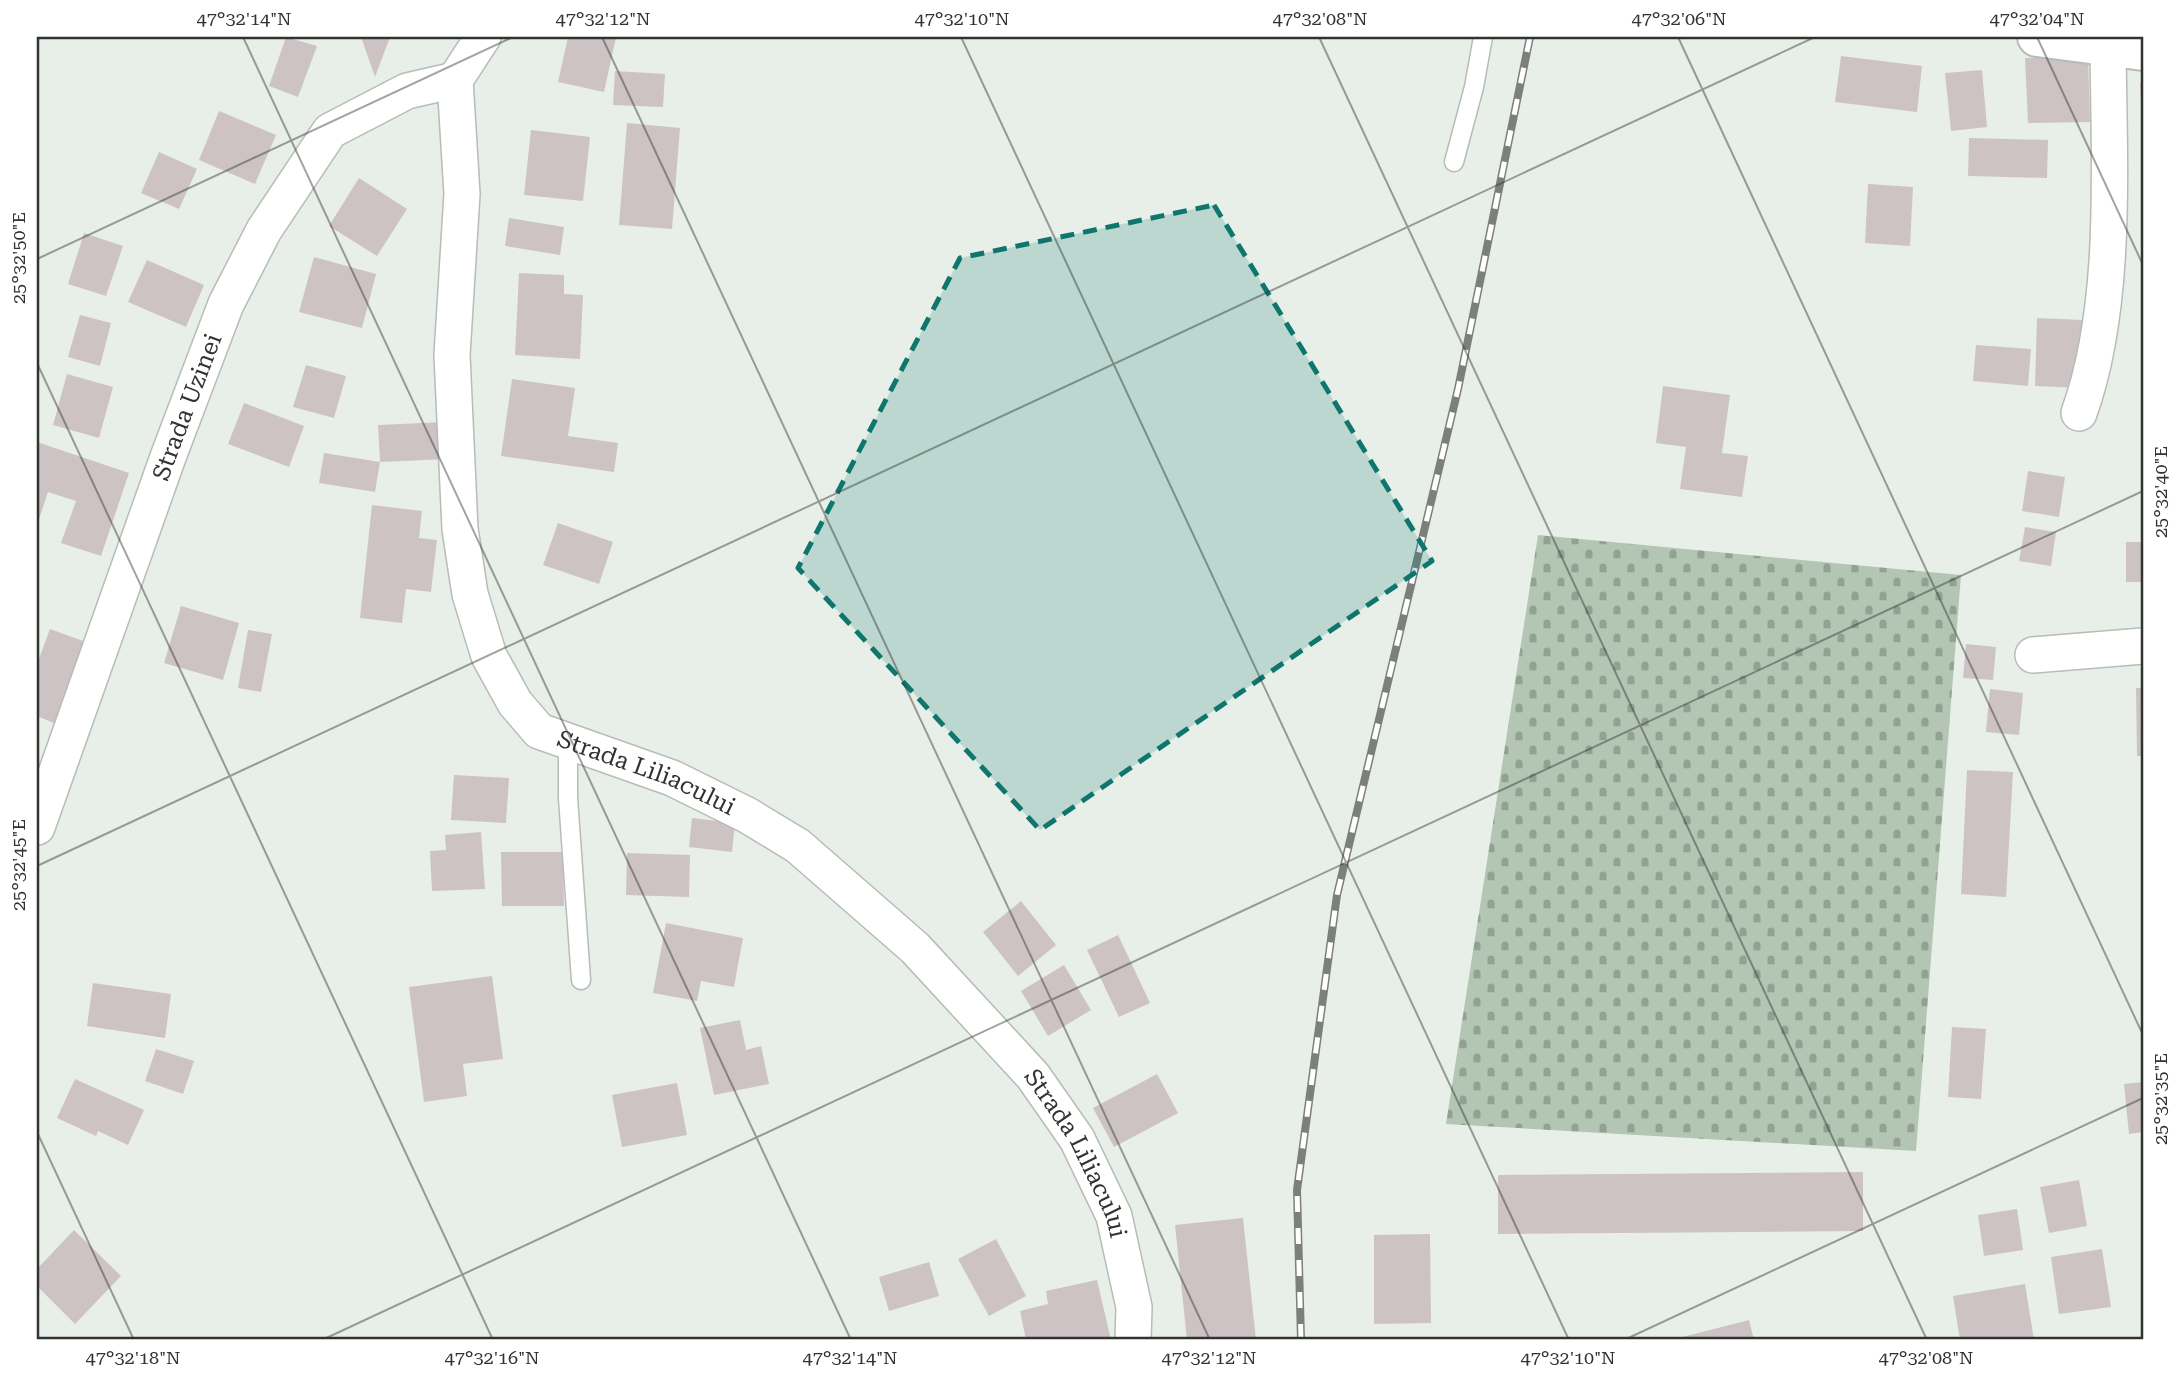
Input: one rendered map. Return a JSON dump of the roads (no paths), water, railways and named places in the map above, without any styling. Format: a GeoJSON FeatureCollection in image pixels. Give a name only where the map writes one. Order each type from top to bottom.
{"type":"FeatureCollection","features":[{"type":"Feature","properties":{"kind":"street"},"geometry":{"type":"LineString","coordinates":[[455,80],[483,37]]}},
{"type":"Feature","properties":{"kind":"street"},"geometry":{"type":"LineString","coordinates":[[2037,37],[2120,45],[2106,276],[2092,370],[2079,413]]}},
{"type":"Feature","properties":{"kind":"street","name":"Strada Liliacului"},"geometry":{"type":"LineString","coordinates":[[455,80],[462,194],[452,355],[460,529],[470,594],[489,656],[515,703],[539,732],[672,778],[747,815],[798,846],[915,948],[1033,1076],[1077,1139],[1114,1216],[1134,1307],[1133,1340]]}},
{"type":"Feature","properties":{"kind":"street","name":"Strada Uzinei"},"geometry":{"type":"LineString","coordinates":[[37,827],[168,457],[226,304],[264,230],[330,131],[407,91],[455,80]]}},
{"type":"Feature","properties":{"kind":"street"},"geometry":{"type":"LineString","coordinates":[[2032,654],[2143,646]]}},
{"type":"Feature","properties":{"kind":"lane"},"geometry":{"type":"LineString","coordinates":[[1454,162],[1474,87],[1483,37]]}},
{"type":"Feature","properties":{"kind":"lane"},"geometry":{"type":"LineString","coordinates":[[568,743],[568,798],[581,980]]}},
{"type":"Feature","properties":{"kind":"railway"},"geometry":{"type":"LineString","coordinates":[[1301,1340],[1297,1190],[1337,895],[1458,389],[1530,37]]}}]}
